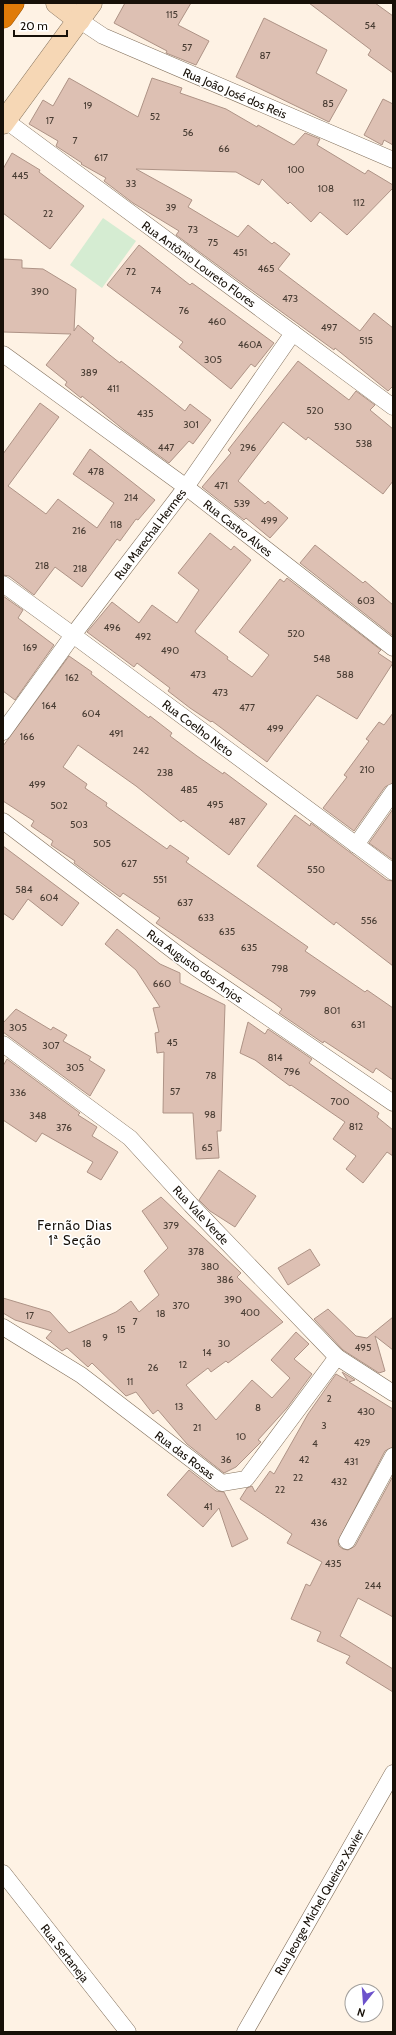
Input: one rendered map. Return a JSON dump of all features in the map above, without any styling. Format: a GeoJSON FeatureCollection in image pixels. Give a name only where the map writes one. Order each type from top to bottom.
{"type":"FeatureCollection","features":[{"type":"Feature","properties":{"kind":"street"},"geometry":{"type":"LineString","coordinates":[[56,3],[79,20]]}},
{"type":"Feature","properties":{"kind":"street"},"geometry":{"type":"LineString","coordinates":[[4,121],[91,3]]}},
{"type":"Feature","properties":{"kind":"street","name":"Rua João José dos Reis"},"geometry":{"type":"LineString","coordinates":[[79,20],[103,36],[393,160]]}},
{"type":"Feature","properties":{"kind":"street","name":"Rua Antônio Loureto Flores"},"geometry":{"type":"LineString","coordinates":[[4,121],[393,407]]}},
{"type":"Feature","properties":{"kind":"street","name":"Rua Marechal Hermes"},"geometry":{"type":"LineString","coordinates":[[3,732],[73,634],[186,487],[293,333]]}},
{"type":"Feature","properties":{"kind":"street","name":"Rua Castro Alves"},"geometry":{"type":"LineString","coordinates":[[3,354],[186,487],[393,648]]}},
{"type":"Feature","properties":{"kind":"street","name":"Rua Coelho Neto"},"geometry":{"type":"LineString","coordinates":[[3,584],[73,634],[393,872]]}},
{"type":"Feature","properties":{"kind":"street"},"geometry":{"type":"LineString","coordinates":[[356,845],[393,792]]}},
{"type":"Feature","properties":{"kind":"street","name":"Rua Augusto dos Anjos"},"geometry":{"type":"LineString","coordinates":[[3,821],[196,968],[393,1103]]}},
{"type":"Feature","properties":{"kind":"street","name":"Rua Vale Verde"},"geometry":{"type":"LineString","coordinates":[[3,1044],[130,1138],[191,1205],[337,1357],[391,1388]]}},
{"type":"Feature","properties":{"kind":"street","name":"Rua das Rosas"},"geometry":{"type":"LineString","coordinates":[[3,1327],[81,1375],[222,1483],[246,1479],[337,1357]]}},
{"type":"Feature","properties":{"kind":"street"},"geometry":{"type":"LineString","coordinates":[[347,1541],[393,1456]]}},
{"type":"Feature","properties":{"kind":"street","name":"Rua Jeorge Michel Queiroz Xavier"},"geometry":{"type":"LineString","coordinates":[[245,2032],[393,1773]]}},
{"type":"Feature","properties":{"kind":"street","name":"Rua Sertaneja"},"geometry":{"type":"LineString","coordinates":[[3,1873],[128,2032]]}},
{"type":"Feature","properties":{"kind":"green space"},"geometry":{"type":"Polygon","coordinates":[[[103,218],[136,241],[102,288],[70,265],[103,218]]]}},
{"type":"Feature","properties":{"kind":"building"},"geometry":{"type":"Polygon","coordinates":[[[125,3],[191,3],[178,25],[209,41],[196,65],[166,53],[167,51],[114,23],[125,3]]]}},
{"type":"Feature","properties":{"kind":"building"},"geometry":{"type":"Polygon","coordinates":[[[309,3],[375,3],[393,16],[393,73],[368,55],[371,50],[309,3]]]}},
{"type":"Feature","properties":{"kind":"building"},"geometry":{"type":"Polygon","coordinates":[[[264,18],[327,50],[316,73],[347,90],[329,122],[236,77],[264,18]]]}},
{"type":"Feature","properties":{"kind":"building"},"geometry":{"type":"Polygon","coordinates":[[[69,78],[138,117],[152,78],[182,88],[180,93],[226,109],[257,127],[258,125],[294,145],[305,133],[320,139],[317,145],[365,174],[368,170],[393,185],[393,188],[347,235],[320,212],[311,222],[290,202],[288,204],[262,179],[259,185],[236,172],[136,169],[192,200],[188,207],[238,237],[248,225],[272,244],[274,242],[290,254],[278,269],[360,331],[374,313],[393,328],[393,386],[388,391],[335,348],[334,350],[176,235],[179,231],[133,203],[104,181],[106,178],[81,164],[82,163],[56,146],[58,141],[29,124],[43,100],[53,106],[69,78]]]}},
{"type":"Feature","properties":{"kind":"building"},"geometry":{"type":"Polygon","coordinates":[[[383,99],[393,104],[393,145],[384,140],[382,145],[364,135],[383,99]]]}},
{"type":"Feature","properties":{"kind":"building"},"geometry":{"type":"Polygon","coordinates":[[[12,153],[40,170],[39,172],[84,206],[50,249],[3,213],[3,169],[12,153]]]}},
{"type":"Feature","properties":{"kind":"building"},"geometry":{"type":"Polygon","coordinates":[[[139,245],[190,285],[192,283],[274,343],[255,367],[251,364],[231,389],[179,347],[183,342],[107,285],[139,245]]]}},
{"type":"Feature","properties":{"kind":"building"},"geometry":{"type":"Polygon","coordinates":[[[3,259],[22,260],[22,268],[43,269],[76,289],[74,331],[78,325],[94,338],[92,341],[120,363],[121,361],[185,411],[190,404],[211,420],[193,444],[189,441],[169,463],[124,430],[82,396],[81,398],[65,385],[67,382],[46,365],[71,334],[3,332],[3,259]]]}},
{"type":"Feature","properties":{"kind":"building"},"geometry":{"type":"Polygon","coordinates":[[[298,361],[349,400],[356,391],[375,405],[370,410],[393,429],[393,481],[383,494],[308,437],[306,440],[283,422],[238,481],[265,504],[268,501],[288,518],[270,538],[246,518],[244,520],[202,487],[231,453],[228,450],[298,361]]]}},
{"type":"Feature","properties":{"kind":"building"},"geometry":{"type":"Polygon","coordinates":[[[40,403],[59,417],[8,486],[46,514],[58,499],[97,528],[114,503],[73,474],[90,449],[155,500],[138,520],[136,519],[120,541],[117,539],[82,587],[55,567],[34,595],[9,576],[3,575],[3,454],[40,403]]]}},
{"type":"Feature","properties":{"kind":"building"},"geometry":{"type":"Polygon","coordinates":[[[210,533],[231,550],[234,546],[251,560],[195,631],[196,633],[228,657],[227,659],[252,677],[269,655],[239,632],[280,579],[284,582],[287,578],[381,650],[378,653],[393,663],[357,719],[317,695],[267,762],[212,721],[211,722],[190,708],[168,691],[170,688],[137,663],[134,667],[87,632],[112,602],[139,623],[152,605],[177,623],[199,590],[178,573],[210,533]]]}},
{"type":"Feature","properties":{"kind":"building"},"geometry":{"type":"Polygon","coordinates":[[[315,545],[363,583],[365,581],[393,605],[393,636],[300,563],[315,545]]]}},
{"type":"Feature","properties":{"kind":"building"},"geometry":{"type":"Polygon","coordinates":[[[3,596],[23,610],[18,618],[54,645],[15,700],[3,691],[3,596]]]}},
{"type":"Feature","properties":{"kind":"building"},"geometry":{"type":"Polygon","coordinates":[[[69,656],[92,672],[91,674],[149,718],[150,716],[172,733],[170,736],[223,774],[224,772],[267,804],[229,855],[183,820],[181,822],[136,786],[78,745],[63,767],[87,784],[85,788],[107,803],[106,806],[167,849],[170,845],[189,858],[186,862],[308,947],[305,951],[365,992],[367,990],[393,1008],[393,1080],[376,1068],[373,1073],[324,1041],[323,1043],[279,1013],[282,1009],[274,1003],[156,923],[160,918],[123,893],[120,897],[74,863],[75,861],[51,845],[53,841],[31,826],[34,821],[3,801],[3,746],[69,656]]]}},
{"type":"Feature","properties":{"kind":"building"},"geometry":{"type":"Polygon","coordinates":[[[393,713],[393,783],[385,787],[354,831],[323,808],[347,777],[344,775],[369,741],[366,739],[379,722],[384,725],[393,713]]]}},
{"type":"Feature","properties":{"kind":"building"},"geometry":{"type":"Polygon","coordinates":[[[393,809],[393,860],[369,843],[393,809]]]}},
{"type":"Feature","properties":{"kind":"building"},"geometry":{"type":"Polygon","coordinates":[[[295,815],[310,826],[311,823],[387,880],[393,881],[393,966],[336,922],[334,925],[257,866],[295,815]]]}},
{"type":"Feature","properties":{"kind":"building"},"geometry":{"type":"Polygon","coordinates":[[[3,846],[79,903],[62,926],[28,899],[13,920],[3,913],[3,846]]]}},
{"type":"Feature","properties":{"kind":"building"},"geometry":{"type":"Polygon","coordinates":[[[117,929],[160,964],[180,973],[180,983],[225,1005],[221,1131],[217,1131],[219,1158],[196,1159],[193,1113],[163,1113],[164,1052],[157,1053],[155,1033],[159,1032],[153,1008],[160,1007],[136,970],[105,944],[117,929]]]}},
{"type":"Feature","properties":{"kind":"building"},"geometry":{"type":"Polygon","coordinates":[[[16,1009],[51,1030],[53,1027],[67,1035],[63,1041],[91,1057],[89,1060],[105,1070],[90,1096],[3,1032],[3,1023],[16,1009]]]}},
{"type":"Feature","properties":{"kind":"building"},"geometry":{"type":"Polygon","coordinates":[[[248,1022],[265,1034],[268,1029],[312,1059],[309,1063],[379,1113],[377,1117],[393,1130],[393,1156],[387,1152],[363,1183],[346,1169],[356,1156],[333,1139],[345,1122],[291,1085],[290,1086],[255,1060],[240,1053],[248,1022]]]}},
{"type":"Feature","properties":{"kind":"building"},"geometry":{"type":"Polygon","coordinates":[[[7,1059],[80,1113],[78,1115],[97,1127],[92,1136],[118,1152],[101,1180],[87,1172],[93,1162],[42,1133],[36,1142],[3,1120],[3,1066],[7,1059]]]}},
{"type":"Feature","properties":{"kind":"building"},"geometry":{"type":"Polygon","coordinates":[[[219,1170],[256,1196],[235,1227],[210,1211],[199,1200],[219,1170]]]}},
{"type":"Feature","properties":{"kind":"building"},"geometry":{"type":"Polygon","coordinates":[[[161,1197],[241,1273],[237,1277],[283,1322],[228,1363],[226,1361],[211,1372],[208,1368],[186,1385],[216,1420],[252,1380],[272,1398],[290,1378],[271,1360],[296,1332],[309,1344],[294,1359],[312,1374],[287,1408],[258,1440],[261,1442],[236,1467],[224,1473],[187,1444],[158,1410],[153,1414],[136,1392],[126,1396],[92,1363],[88,1367],[67,1348],[62,1351],[46,1338],[52,1331],[15,1320],[3,1313],[3,1298],[50,1312],[69,1333],[116,1312],[131,1301],[139,1312],[159,1295],[144,1271],[168,1248],[142,1211],[161,1197]]]}},
{"type":"Feature","properties":{"kind":"building"},"geometry":{"type":"Polygon","coordinates":[[[310,1249],[320,1265],[288,1285],[278,1268],[310,1249]]]}},
{"type":"Feature","properties":{"kind":"building"},"geometry":{"type":"Polygon","coordinates":[[[328,1309],[356,1336],[367,1338],[393,1317],[393,1350],[375,1336],[385,1371],[379,1373],[343,1350],[314,1319],[328,1309]]]}},
{"type":"Feature","properties":{"kind":"building"},"geometry":{"type":"Polygon","coordinates":[[[342,1372],[355,1380],[349,1382],[393,1409],[393,1447],[385,1451],[338,1541],[339,1546],[343,1549],[348,1550],[355,1546],[393,1476],[393,1617],[358,1598],[340,1636],[393,1669],[393,1692],[346,1663],[350,1656],[317,1641],[321,1632],[291,1619],[306,1584],[310,1586],[322,1562],[287,1543],[292,1534],[240,1499],[247,1488],[252,1486],[255,1492],[270,1471],[274,1474],[308,1414],[336,1374],[348,1381],[342,1372]]]}},
{"type":"Feature","properties":{"kind":"building"},"geometry":{"type":"Polygon","coordinates":[[[189,1470],[216,1491],[224,1492],[248,1539],[232,1547],[219,1508],[203,1527],[167,1495],[189,1470]]]}},
{"type":"Feature","properties":{"kind":"district","name":"Fernão Dias 1ª Seção"},"geometry":{"type":"Point","coordinates":[75,1232]}}]}
